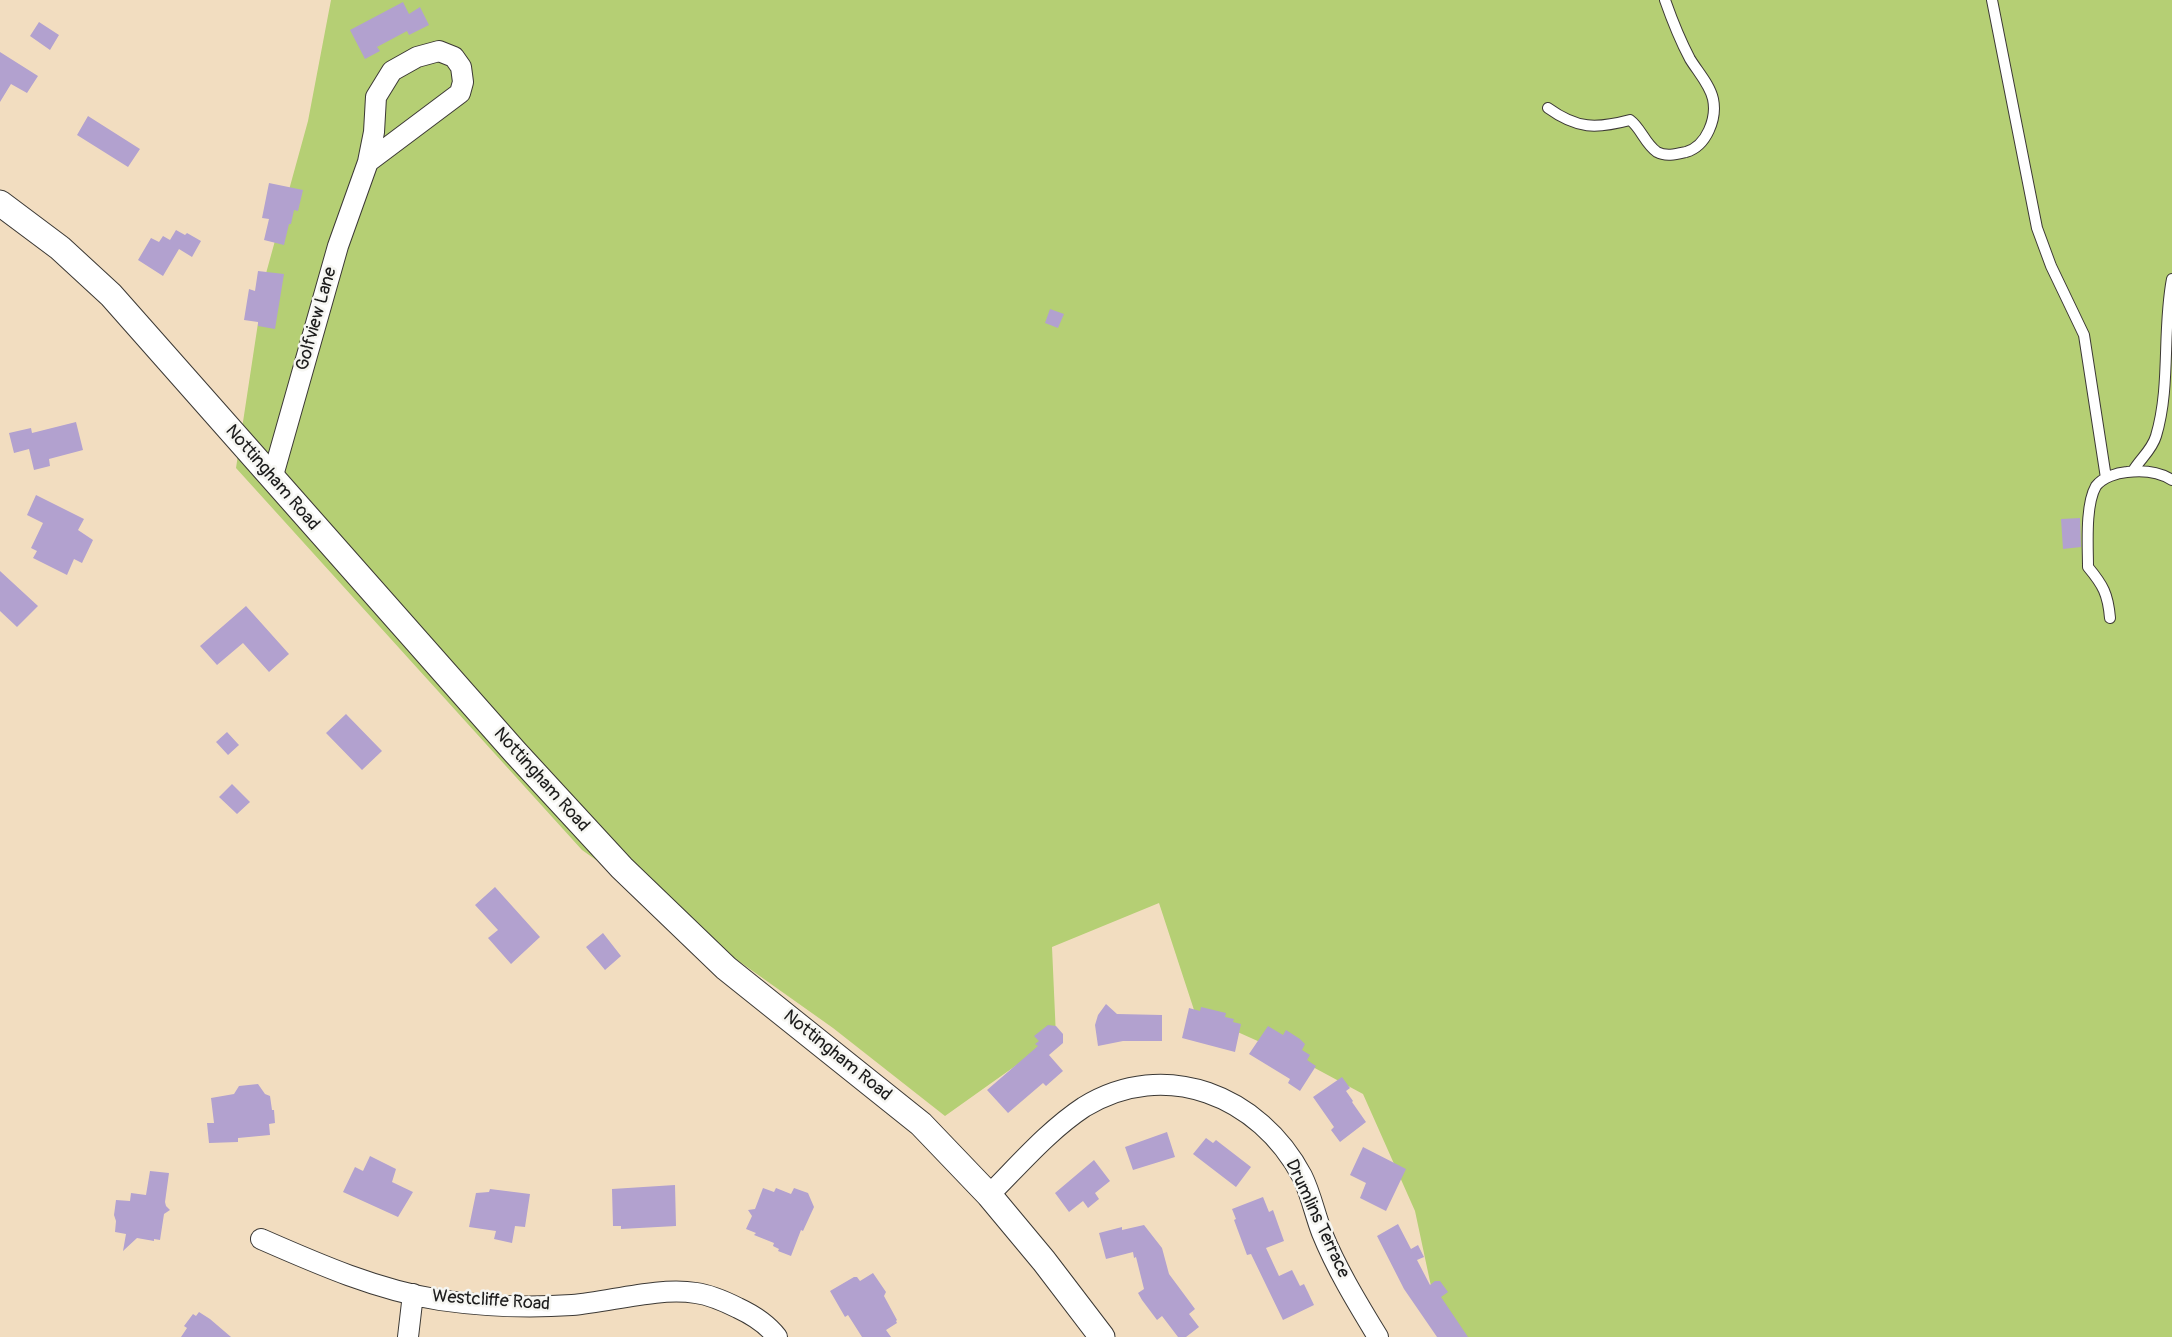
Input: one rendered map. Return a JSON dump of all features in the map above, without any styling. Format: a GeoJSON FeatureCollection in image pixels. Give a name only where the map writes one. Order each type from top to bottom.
{"type":"FeatureCollection","features":[{"type":"Feature","properties":{"kind":"street","name":"Golfview Lane"},"geometry":{"type":"LineString","coordinates":[[272,479],[338,246],[368,162],[374,132],[376,98],[392,71],[417,57],[439,51],[454,57],[461,67],[463,82],[460,93],[368,162]]}},
{"type":"Feature","properties":{"kind":"street","name":"Nottingham Road"},"geometry":{"type":"LineString","coordinates":[[0,203],[60,248],[112,295],[272,479],[515,752],[622,868],[726,968],[921,1124],[989,1195],[1044,1261],[1102,1337]]}},
{"type":"Feature","properties":{"kind":"street","name":"Drumlins Terrace"},"geometry":{"type":"LineString","coordinates":[[989,1195],[1048,1137],[1083,1108],[1113,1092],[1146,1086],[1190,1086],[1215,1094],[1249,1113],[1279,1140],[1302,1177],[1323,1235],[1353,1295],[1378,1337]]}},
{"type":"Feature","properties":{"kind":"street","name":"Westcliffe Road"},"geometry":{"type":"LineString","coordinates":[[261,1239],[318,1264],[413,1294],[440,1300],[517,1306],[571,1305],[662,1293],[694,1292],[717,1298],[753,1315],[777,1337]]}},
{"type":"Feature","properties":{"kind":"street"},"geometry":{"type":"LineString","coordinates":[[408,1337],[413,1294]]}},
{"type":"Feature","properties":{"kind":"lane"},"geometry":{"type":"LineString","coordinates":[[1548,108],[1564,120],[1588,126],[1630,120],[1636,124],[1644,138],[1656,151],[1664,155],[1689,151],[1701,143],[1710,128],[1714,113],[1713,98],[1677,34],[1665,0]]}},
{"type":"Feature","properties":{"kind":"lane"},"geometry":{"type":"LineString","coordinates":[[1992,0],[2037,228],[2051,266],[2084,335],[2106,478]]}},
{"type":"Feature","properties":{"kind":"lane"},"geometry":{"type":"LineString","coordinates":[[2133,471],[2142,456],[2151,449],[2156,436],[2162,407],[2172,279]]}},
{"type":"Feature","properties":{"kind":"lane"},"geometry":{"type":"LineString","coordinates":[[2110,618],[2109,600],[2105,589],[2088,567],[2090,507],[2097,486],[2106,478],[2120,472],[2148,471],[2172,480]]}},
{"type":"Feature","properties":{"kind":"green space"},"geometry":{"type":"Polygon","coordinates":[[[331,0],[2172,0],[2172,1337],[1457,1337],[1435,1305],[1415,1211],[1363,1094],[1298,1059],[1195,1013],[1159,903],[1052,947],[1056,1037],[945,1116],[833,1028],[582,850],[236,468],[265,277],[308,121],[331,0]]]}},
{"type":"Feature","properties":{"kind":"building"},"geometry":{"type":"Polygon","coordinates":[[[403,2],[409,14],[420,7],[429,25],[409,35],[407,31],[377,47],[380,51],[365,59],[350,30],[403,2]]]}},
{"type":"Feature","properties":{"kind":"building"},"geometry":{"type":"Polygon","coordinates":[[[39,22],[59,35],[50,50],[30,36],[39,22]]]}},
{"type":"Feature","properties":{"kind":"building"},"geometry":{"type":"Polygon","coordinates":[[[0,52],[38,76],[27,93],[11,84],[0,102],[0,52]]]}},
{"type":"Feature","properties":{"kind":"building"},"geometry":{"type":"Polygon","coordinates":[[[88,116],[140,149],[128,167],[77,135],[88,116]]]}},
{"type":"Feature","properties":{"kind":"building"},"geometry":{"type":"Polygon","coordinates":[[[269,183],[303,190],[298,211],[294,210],[291,224],[289,224],[284,245],[264,240],[269,219],[262,218],[269,183]]]}},
{"type":"Feature","properties":{"kind":"building"},"geometry":{"type":"Polygon","coordinates":[[[176,230],[185,235],[187,233],[201,241],[192,257],[179,249],[163,276],[138,260],[151,238],[159,242],[163,236],[170,240],[176,230]]]}},
{"type":"Feature","properties":{"kind":"building"},"geometry":{"type":"Polygon","coordinates":[[[258,271],[284,274],[275,329],[258,326],[258,322],[244,320],[249,289],[255,291],[258,271]]]}},
{"type":"Feature","properties":{"kind":"building"},"geometry":{"type":"Polygon","coordinates":[[[1050,309],[1064,314],[1058,328],[1045,323],[1050,309]]]}},
{"type":"Feature","properties":{"kind":"building"},"geometry":{"type":"Polygon","coordinates":[[[76,422],[83,450],[49,459],[50,466],[34,470],[29,449],[14,453],[9,433],[31,428],[32,433],[76,422]]]}},
{"type":"Feature","properties":{"kind":"building"},"geometry":{"type":"Polygon","coordinates":[[[36,495],[84,519],[78,530],[93,540],[82,563],[74,559],[67,575],[33,558],[37,551],[31,548],[43,523],[27,515],[36,495]]]}},
{"type":"Feature","properties":{"kind":"building"},"geometry":{"type":"Polygon","coordinates":[[[2080,518],[2081,547],[2063,549],[2061,519],[2080,518]]]}},
{"type":"Feature","properties":{"kind":"building"},"geometry":{"type":"Polygon","coordinates":[[[0,571],[38,606],[17,627],[0,611],[0,571]]]}},
{"type":"Feature","properties":{"kind":"building"},"geometry":{"type":"Polygon","coordinates":[[[246,606],[289,654],[269,672],[243,643],[217,665],[200,646],[246,606]]]}},
{"type":"Feature","properties":{"kind":"building"},"geometry":{"type":"Polygon","coordinates":[[[346,714],[382,751],[362,770],[326,733],[346,714]]]}},
{"type":"Feature","properties":{"kind":"building"},"geometry":{"type":"Polygon","coordinates":[[[227,732],[239,745],[228,755],[216,742],[227,732]]]}},
{"type":"Feature","properties":{"kind":"building"},"geometry":{"type":"Polygon","coordinates":[[[232,784],[250,802],[237,814],[219,797],[232,784]]]}},
{"type":"Feature","properties":{"kind":"building"},"geometry":{"type":"Polygon","coordinates":[[[495,887],[540,937],[511,964],[488,938],[498,930],[475,905],[495,887]]]}},
{"type":"Feature","properties":{"kind":"building"},"geometry":{"type":"Polygon","coordinates":[[[603,933],[621,956],[605,970],[586,947],[603,933]]]}},
{"type":"Feature","properties":{"kind":"building"},"geometry":{"type":"Polygon","coordinates":[[[1106,1004],[1117,1014],[1162,1015],[1162,1041],[1123,1041],[1098,1046],[1095,1025],[1098,1015],[1106,1004]]]}},
{"type":"Feature","properties":{"kind":"building"},"geometry":{"type":"Polygon","coordinates":[[[1201,1007],[1226,1013],[1225,1017],[1234,1019],[1233,1022],[1241,1024],[1235,1052],[1182,1038],[1189,1008],[1200,1011],[1201,1007]]]}},
{"type":"Feature","properties":{"kind":"building"},"geometry":{"type":"Polygon","coordinates":[[[1048,1025],[1056,1026],[1063,1034],[1063,1043],[1049,1055],[1063,1071],[1046,1086],[1043,1083],[1008,1113],[987,1090],[1038,1046],[1035,1044],[1039,1041],[1034,1036],[1048,1025]]]}},
{"type":"Feature","properties":{"kind":"building"},"geometry":{"type":"Polygon","coordinates":[[[1268,1026],[1283,1035],[1286,1030],[1300,1039],[1305,1044],[1302,1050],[1310,1055],[1307,1060],[1316,1066],[1300,1091],[1288,1083],[1290,1079],[1249,1054],[1268,1026]]]}},
{"type":"Feature","properties":{"kind":"building"},"geometry":{"type":"Polygon","coordinates":[[[1342,1077],[1350,1088],[1346,1091],[1366,1122],[1340,1142],[1331,1130],[1334,1127],[1313,1097],[1342,1077]]]}},
{"type":"Feature","properties":{"kind":"building"},"geometry":{"type":"Polygon","coordinates":[[[258,1084],[265,1094],[270,1096],[272,1110],[274,1110],[275,1123],[269,1124],[270,1135],[238,1138],[238,1142],[209,1143],[207,1123],[214,1123],[211,1098],[234,1094],[239,1086],[258,1084]]]}},
{"type":"Feature","properties":{"kind":"building"},"geometry":{"type":"Polygon","coordinates":[[[1167,1132],[1175,1157],[1133,1170],[1125,1147],[1167,1132]]]}},
{"type":"Feature","properties":{"kind":"building"},"geometry":{"type":"Polygon","coordinates":[[[1206,1138],[1213,1143],[1216,1140],[1251,1167],[1236,1187],[1193,1154],[1206,1138]]]}},
{"type":"Feature","properties":{"kind":"building"},"geometry":{"type":"Polygon","coordinates":[[[1363,1147],[1406,1169],[1386,1211],[1360,1198],[1366,1183],[1350,1175],[1363,1147]]]}},
{"type":"Feature","properties":{"kind":"building"},"geometry":{"type":"Polygon","coordinates":[[[370,1156],[396,1169],[392,1182],[413,1192],[398,1217],[343,1192],[355,1167],[363,1171],[370,1156]]]}},
{"type":"Feature","properties":{"kind":"building"},"geometry":{"type":"Polygon","coordinates":[[[1094,1160],[1110,1181],[1095,1193],[1099,1199],[1088,1208],[1083,1201],[1069,1212],[1055,1193],[1094,1160]]]}},
{"type":"Feature","properties":{"kind":"building"},"geometry":{"type":"Polygon","coordinates":[[[150,1171],[169,1173],[165,1202],[170,1210],[164,1214],[160,1240],[154,1239],[154,1241],[137,1238],[123,1251],[126,1234],[115,1232],[116,1221],[114,1215],[116,1200],[130,1201],[131,1193],[146,1195],[150,1171]]]}},
{"type":"Feature","properties":{"kind":"building"},"geometry":{"type":"Polygon","coordinates":[[[675,1185],[676,1226],[621,1229],[621,1226],[613,1226],[612,1189],[675,1185]]]}},
{"type":"Feature","properties":{"kind":"building"},"geometry":{"type":"Polygon","coordinates":[[[763,1188],[774,1192],[776,1188],[791,1194],[794,1188],[808,1193],[814,1207],[803,1231],[801,1230],[791,1256],[778,1251],[779,1249],[773,1246],[774,1243],[754,1235],[756,1233],[746,1229],[752,1216],[748,1210],[755,1209],[763,1188]]]}},
{"type":"Feature","properties":{"kind":"building"},"geometry":{"type":"Polygon","coordinates":[[[490,1189],[530,1194],[525,1227],[515,1226],[512,1243],[494,1239],[496,1231],[469,1227],[476,1193],[489,1192],[490,1189]]]}},
{"type":"Feature","properties":{"kind":"building"},"geometry":{"type":"Polygon","coordinates":[[[1263,1197],[1269,1212],[1273,1210],[1284,1241],[1266,1248],[1279,1276],[1292,1270],[1300,1286],[1304,1284],[1314,1305],[1283,1320],[1251,1254],[1247,1255],[1234,1220],[1236,1219],[1232,1209],[1263,1197]]]}},
{"type":"Feature","properties":{"kind":"building"},"geometry":{"type":"Polygon","coordinates":[[[1398,1224],[1411,1249],[1418,1245],[1424,1257],[1417,1260],[1430,1285],[1435,1281],[1440,1281],[1448,1292],[1441,1297],[1468,1337],[1437,1337],[1404,1289],[1377,1236],[1398,1224]]]}},
{"type":"Feature","properties":{"kind":"building"},"geometry":{"type":"Polygon","coordinates":[[[1144,1225],[1162,1248],[1169,1274],[1195,1309],[1189,1314],[1199,1327],[1186,1337],[1178,1337],[1162,1316],[1157,1320],[1142,1300],[1138,1293],[1144,1289],[1133,1252],[1106,1259],[1099,1233],[1122,1227],[1122,1230],[1144,1225]]]}},
{"type":"Feature","properties":{"kind":"building"},"geometry":{"type":"Polygon","coordinates":[[[873,1273],[886,1292],[884,1296],[897,1320],[897,1323],[886,1330],[891,1337],[862,1337],[848,1315],[845,1317],[830,1291],[854,1277],[857,1277],[860,1281],[873,1273]]]}},
{"type":"Feature","properties":{"kind":"building"},"geometry":{"type":"Polygon","coordinates":[[[199,1312],[231,1337],[181,1337],[187,1328],[184,1326],[193,1314],[196,1316],[199,1312]]]}}]}
